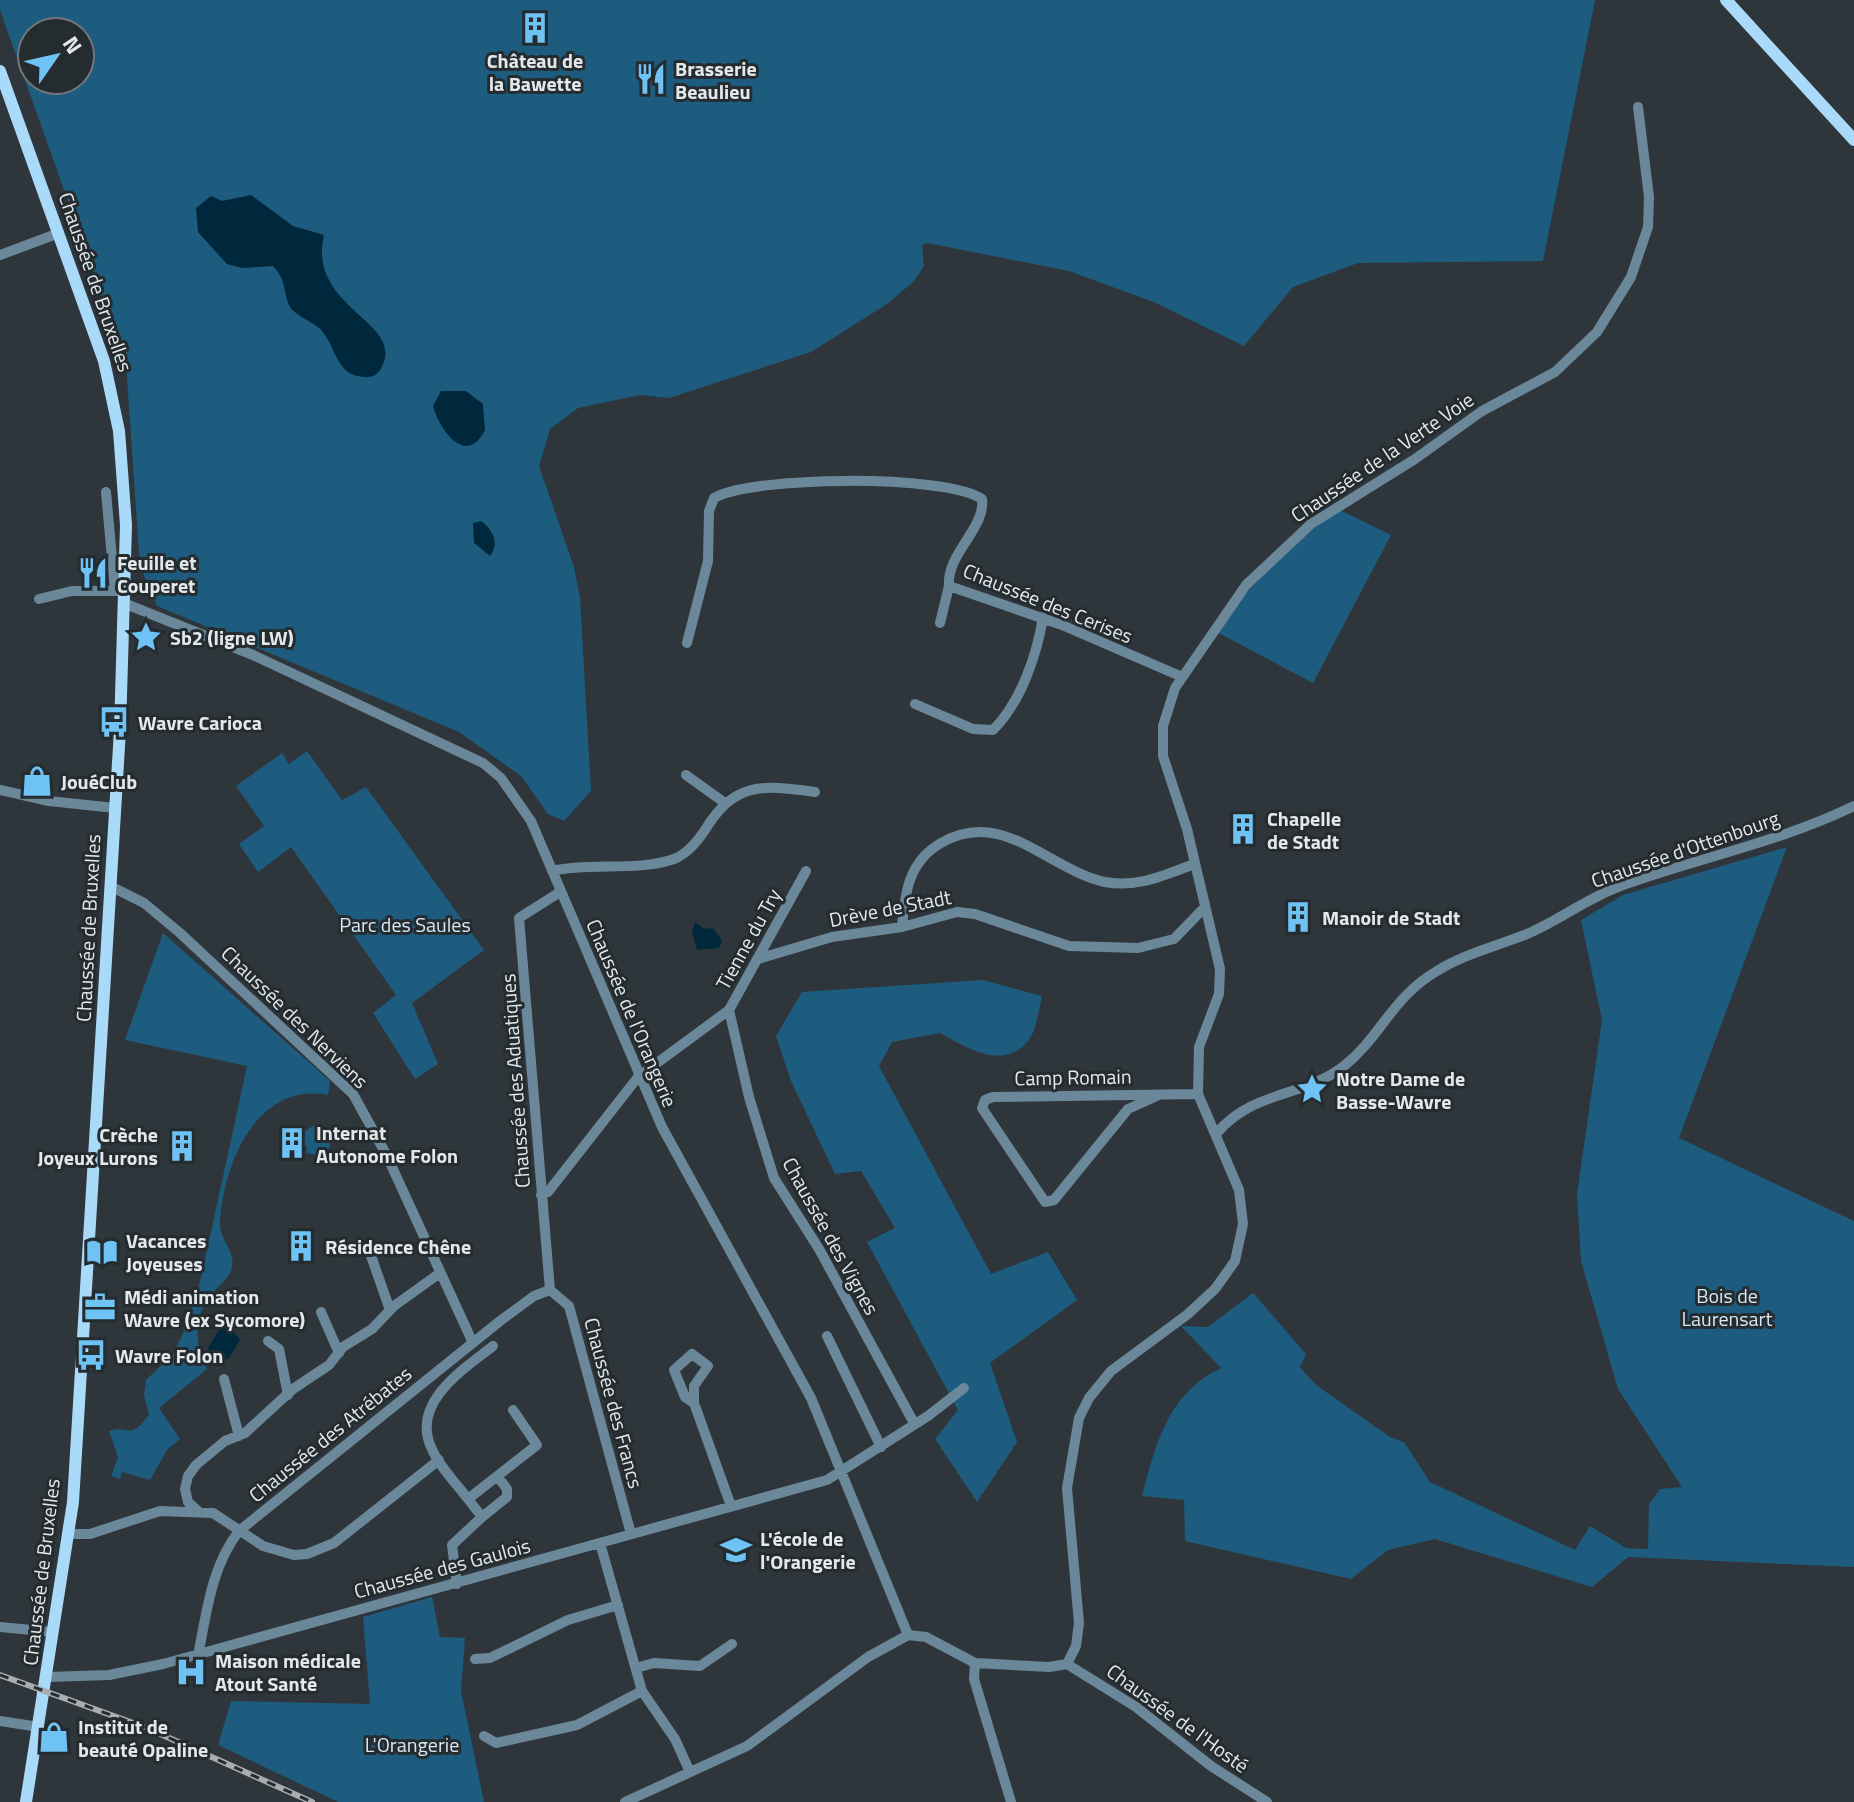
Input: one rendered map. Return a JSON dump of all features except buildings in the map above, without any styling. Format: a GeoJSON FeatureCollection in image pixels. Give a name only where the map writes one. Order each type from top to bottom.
{"type":"FeatureCollection","features":[{"type":"Feature","properties":{"kind":"main road"},"geometry":{"type":"LineString","coordinates":[[1726,0],[1854,140]]}},
{"type":"Feature","properties":{"kind":"main road","name":"Chaussée de Bruxelles"},"geometry":{"type":"LineString","coordinates":[[0,71],[104,361],[119,431],[123,596],[115,808],[82,1382],[69,1534],[26,1802]]}},
{"type":"Feature","properties":{"kind":"street","name":"Chaussée de la Verte Voie"},"geometry":{"type":"LineString","coordinates":[[1217,1133],[1204,1117],[1198,1094],[1199,1047],[1217,1002],[1220,978],[1194,864],[1162,749],[1163,726],[1180,676],[1246,585],[1321,516],[1415,459],[1482,411],[1555,372],[1597,332],[1637,265],[1648,227],[1649,197],[1638,107]]}},
{"type":"Feature","properties":{"kind":"street"},"geometry":{"type":"LineString","coordinates":[[0,255],[59,233]]}},
{"type":"Feature","properties":{"kind":"street","name":"Chaussée des Cerises"},"geometry":{"type":"LineString","coordinates":[[687,643],[708,561],[709,506],[720,494],[857,479],[943,488],[978,496],[984,501],[981,511],[949,570],[949,586],[1043,617],[1180,676]]}},
{"type":"Feature","properties":{"kind":"street"},"geometry":{"type":"LineString","coordinates":[[106,492],[123,596]]}},
{"type":"Feature","properties":{"kind":"street"},"geometry":{"type":"LineString","coordinates":[[940,623],[949,586]]}},
{"type":"Feature","properties":{"kind":"street","name":"Chaussée de l'Orangerie"},"geometry":{"type":"LineString","coordinates":[[39,599],[72,591],[123,596],[483,763],[501,778],[521,804],[552,871],[638,1077],[802,1380],[908,1635]]}},
{"type":"Feature","properties":{"kind":"street"},"geometry":{"type":"LineString","coordinates":[[915,704],[973,729],[993,730],[1022,687],[1037,650],[1043,617]]}},
{"type":"Feature","properties":{"kind":"street"},"geometry":{"type":"LineString","coordinates":[[686,775],[725,803]]}},
{"type":"Feature","properties":{"kind":"street"},"geometry":{"type":"LineString","coordinates":[[552,871],[672,860],[693,846],[725,803],[740,793],[761,787],[815,792]]}},
{"type":"Feature","properties":{"kind":"street"},"geometry":{"type":"LineString","coordinates":[[0,790],[49,801],[115,808]]}},
{"type":"Feature","properties":{"kind":"street","name":"Chaussée d'Ottenbourg"},"geometry":{"type":"LineString","coordinates":[[1217,1133],[1234,1116],[1254,1103],[1323,1079],[1344,1066],[1404,995],[1437,970],[1534,931],[1620,886],[1716,859],[1821,822],[1854,806]]}},
{"type":"Feature","properties":{"kind":"street"},"geometry":{"type":"LineString","coordinates":[[902,927],[906,887],[916,865],[934,847],[969,831],[1000,833],[1111,882],[1151,880],[1194,864]]}},
{"type":"Feature","properties":{"kind":"street","name":"Tienne du Try"},"geometry":{"type":"LineString","coordinates":[[541,1195],[548,1192],[638,1077],[729,1010],[806,871]]}},
{"type":"Feature","properties":{"kind":"street","name":"Chaussée des Nerviens"},"geometry":{"type":"LineString","coordinates":[[110,886],[144,903],[180,933],[353,1094],[373,1126],[473,1343]]}},
{"type":"Feature","properties":{"kind":"street","name":"Chaussée des Aduatiques"},"geometry":{"type":"LineString","coordinates":[[550,1290],[519,918],[560,892]]}},
{"type":"Feature","properties":{"kind":"street","name":"Drève de Stadt"},"geometry":{"type":"LineString","coordinates":[[758,959],[832,937],[902,927],[962,912],[1061,945],[1090,949],[1138,948],[1174,939],[1204,908]]}},
{"type":"Feature","properties":{"kind":"street","name":"Chaussée des Vignes"},"geometry":{"type":"LineString","coordinates":[[729,1010],[749,1097],[774,1178],[822,1255],[914,1423]]}},
{"type":"Feature","properties":{"kind":"street","name":"Camp Romain"},"geometry":{"type":"LineString","coordinates":[[1159,1095],[1128,1109],[1054,1200],[1045,1202],[982,1108],[985,1100],[993,1097],[1198,1094]]}},
{"type":"Feature","properties":{"kind":"street"},"geometry":{"type":"LineString","coordinates":[[625,1802],[747,1746],[868,1657],[908,1635],[926,1637],[975,1663],[1049,1667],[1067,1664],[1074,1652],[1079,1623],[1067,1488],[1076,1427],[1083,1408],[1102,1380],[1202,1302],[1235,1261],[1241,1238],[1242,1207],[1217,1133]]}},
{"type":"Feature","properties":{"kind":"street"},"geometry":{"type":"LineString","coordinates":[[370,1253],[390,1310]]}},
{"type":"Feature","properties":{"kind":"street"},"geometry":{"type":"LineString","coordinates":[[199,1512],[186,1495],[188,1476],[221,1444],[239,1436],[372,1329],[390,1310],[440,1273]]}},
{"type":"Feature","properties":{"kind":"street","name":"Chaussée des Atrébates"},"geometry":{"type":"LineString","coordinates":[[198,1655],[218,1568],[239,1531],[463,1350],[534,1296],[550,1290]]}},
{"type":"Feature","properties":{"kind":"street","name":"Chaussée des Francs"},"geometry":{"type":"LineString","coordinates":[[550,1290],[569,1306],[631,1534]]}},
{"type":"Feature","properties":{"kind":"street"},"geometry":{"type":"LineString","coordinates":[[321,1312],[339,1353]]}},
{"type":"Feature","properties":{"kind":"street"},"geometry":{"type":"LineString","coordinates":[[827,1336],[881,1447]]}},
{"type":"Feature","properties":{"kind":"street"},"geometry":{"type":"LineString","coordinates":[[268,1341],[279,1349],[288,1395]]}},
{"type":"Feature","properties":{"kind":"street"},"geometry":{"type":"LineString","coordinates":[[482,1517],[439,1460],[428,1438],[430,1412],[443,1388],[493,1346]]}},
{"type":"Feature","properties":{"kind":"street"},"geometry":{"type":"LineString","coordinates":[[463,1350],[473,1362]]}},
{"type":"Feature","properties":{"kind":"street"},"geometry":{"type":"LineString","coordinates":[[694,1403],[685,1397],[674,1370],[692,1354],[708,1366],[694,1386],[694,1403],[731,1506]]}},
{"type":"Feature","properties":{"kind":"street"},"geometry":{"type":"LineString","coordinates":[[447,1363],[457,1375]]}},
{"type":"Feature","properties":{"kind":"street"},"geometry":{"type":"LineString","coordinates":[[224,1379],[239,1436]]}},
{"type":"Feature","properties":{"kind":"street","name":"Chaussée des Gaulois"},"geometry":{"type":"LineString","coordinates":[[48,1677],[109,1675],[198,1655],[842,1473],[964,1388]]}},
{"type":"Feature","properties":{"kind":"street"},"geometry":{"type":"LineString","coordinates":[[468,1499],[537,1445],[513,1410]]}},
{"type":"Feature","properties":{"kind":"street"},"geometry":{"type":"LineString","coordinates":[[69,1534],[90,1534],[160,1511],[199,1512],[220,1515],[239,1531],[278,1552],[294,1555],[321,1550],[439,1460]]}},
{"type":"Feature","properties":{"kind":"street"},"geometry":{"type":"LineString","coordinates":[[457,1584],[452,1545],[507,1497],[507,1489],[498,1477]]}},
{"type":"Feature","properties":{"kind":"street"},"geometry":{"type":"LineString","coordinates":[[600,1543],[642,1691],[675,1739],[690,1772]]}},
{"type":"Feature","properties":{"kind":"street"},"geometry":{"type":"LineString","coordinates":[[475,1659],[490,1658],[568,1620],[618,1605]]}},
{"type":"Feature","properties":{"kind":"street"},"geometry":{"type":"LineString","coordinates":[[0,1627],[53,1632]]}},
{"type":"Feature","properties":{"kind":"street"},"geometry":{"type":"LineString","coordinates":[[636,1668],[654,1663],[700,1666],[732,1644]]}},
{"type":"Feature","properties":{"kind":"street"},"geometry":{"type":"LineString","coordinates":[[975,1663],[974,1679],[1011,1802]]}},
{"type":"Feature","properties":{"kind":"street","name":"Chaussée de l'Hosté"},"geometry":{"type":"LineString","coordinates":[[1067,1664],[1136,1707],[1211,1766],[1267,1802]]}},
{"type":"Feature","properties":{"kind":"street"},"geometry":{"type":"LineString","coordinates":[[484,1736],[496,1743],[557,1732],[642,1691]]}},
{"type":"Feature","properties":{"kind":"street"},"geometry":{"type":"LineString","coordinates":[[0,1721],[39,1727]]}},
{"type":"Feature","properties":{"kind":"green space"},"geometry":{"type":"Polygon","coordinates":[[[0,0],[1595,0],[1543,261],[1358,263],[1293,287],[1244,346],[1156,303],[1069,271],[927,243],[922,245],[924,266],[914,281],[887,304],[811,352],[669,398],[640,395],[578,408],[550,429],[539,466],[574,567],[580,598],[591,791],[564,821],[548,814],[521,776],[459,732],[157,606],[140,566],[126,364],[31,96],[96,96],[96,16],[16,16],[16,55],[0,10],[0,0]]]}},
{"type":"Feature","properties":{"kind":"green space"},"geometry":{"type":"Polygon","coordinates":[[[1338,509],[1391,535],[1313,683],[1215,631],[1272,566],[1338,509]]]}},
{"type":"Feature","properties":{"kind":"green space","name":"Parc des Saules"},"geometry":{"type":"Polygon","coordinates":[[[307,751],[342,800],[366,787],[484,950],[412,1003],[438,1064],[415,1079],[373,1013],[396,995],[291,847],[258,872],[239,844],[264,826],[236,786],[282,753],[289,764],[307,751]]]}},
{"type":"Feature","properties":{"kind":"green space","name":"Bois de Laurensart"},"geometry":{"type":"Polygon","coordinates":[[[1787,847],[1679,1138],[1854,1221],[1854,1567],[1628,1557],[1592,1587],[1435,1539],[1388,1550],[1351,1579],[1185,1541],[1184,1500],[1142,1496],[1159,1439],[1176,1406],[1188,1391],[1221,1368],[1181,1326],[1208,1327],[1253,1293],[1306,1354],[1300,1367],[1316,1385],[1390,1437],[1404,1442],[1430,1482],[1575,1550],[1590,1526],[1626,1548],[1648,1549],[1649,1504],[1660,1489],[1682,1487],[1618,1389],[1581,1261],[1577,1194],[1602,1020],[1581,920],[1623,895],[1787,847]]]}},
{"type":"Feature","properties":{"kind":"green space"},"geometry":{"type":"Polygon","coordinates":[[[163,933],[330,1081],[328,1095],[303,1094],[282,1101],[263,1114],[248,1132],[228,1176],[220,1223],[232,1258],[231,1270],[206,1302],[199,1321],[198,1340],[207,1369],[159,1408],[180,1439],[167,1450],[150,1480],[122,1472],[120,1479],[111,1476],[118,1457],[109,1431],[133,1430],[149,1415],[144,1395],[146,1380],[173,1354],[187,1325],[201,1278],[247,1066],[125,1040],[163,933]]]}},
{"type":"Feature","properties":{"kind":"green space"},"geometry":{"type":"Polygon","coordinates":[[[983,980],[1042,996],[1032,1034],[1020,1048],[1010,1054],[986,1054],[940,1033],[892,1042],[879,1066],[991,1274],[1048,1252],[1077,1300],[990,1363],[1017,1442],[977,1502],[935,1439],[958,1410],[867,1242],[895,1228],[861,1171],[835,1174],[791,1081],[776,1036],[802,992],[983,980]]]}},
{"type":"Feature","properties":{"kind":"green space"},"geometry":{"type":"Polygon","coordinates":[[[316,1124],[331,1140],[329,1148],[317,1155],[306,1153],[307,1147],[300,1142],[302,1133],[316,1124]]]}},
{"type":"Feature","properties":{"kind":"green space","name":"L'Orangerie"},"geometry":{"type":"Polygon","coordinates":[[[432,1597],[440,1637],[465,1638],[461,1691],[484,1802],[338,1802],[218,1745],[231,1701],[370,1704],[363,1617],[432,1597]]]}},
{"type":"Feature","properties":{"kind":"shaded area"},"geometry":{"type":"Polygon","coordinates":[[[251,195],[293,226],[324,235],[322,259],[329,279],[340,296],[379,336],[385,349],[383,364],[377,374],[372,377],[355,375],[343,367],[322,331],[289,305],[282,280],[273,266],[242,268],[227,264],[198,232],[196,208],[211,196],[222,201],[251,195]]]}},
{"type":"Feature","properties":{"kind":"shaded area"},"geometry":{"type":"Polygon","coordinates":[[[441,391],[466,391],[483,404],[485,430],[478,441],[470,446],[462,445],[447,434],[433,406],[441,391]]]}},
{"type":"Feature","properties":{"kind":"shaded area"},"geometry":{"type":"Polygon","coordinates":[[[481,521],[494,537],[490,556],[474,543],[473,523],[481,521]]]}},
{"type":"Feature","properties":{"kind":"shaded area"},"geometry":{"type":"Polygon","coordinates":[[[695,922],[703,928],[714,929],[722,941],[719,948],[697,950],[692,932],[695,922]]]}},
{"type":"Feature","properties":{"kind":"shaded area"},"geometry":{"type":"Polygon","coordinates":[[[229,1326],[240,1340],[229,1358],[217,1364],[210,1358],[208,1348],[221,1327],[229,1326]]]}},
{"type":"Feature","properties":{"kind":"railway"},"geometry":{"type":"LineString","coordinates":[[0,1675],[147,1728],[312,1802]]}},
{"type":"Feature","properties":{"kind":"place","name":"Château de la Bawette"},"geometry":{"type":"Point","coordinates":[535,28]}},
{"type":"Feature","properties":{"kind":"place","name":"Brasserie Beaulieu"},"geometry":{"type":"Point","coordinates":[651,79]}},
{"type":"Feature","properties":{"kind":"place","name":"Feuille et Couperet"},"geometry":{"type":"Point","coordinates":[93,573]}},
{"type":"Feature","properties":{"kind":"place","name":"Sb2 (ligne LW)"},"geometry":{"type":"Point","coordinates":[146,637]}},
{"type":"Feature","properties":{"kind":"place","name":"Wavre Carioca"},"geometry":{"type":"Point","coordinates":[114,722]}},
{"type":"Feature","properties":{"kind":"place","name":"JouéClub"},"geometry":{"type":"Point","coordinates":[37,781]}},
{"type":"Feature","properties":{"kind":"place","name":"Chapelle de Stadt"},"geometry":{"type":"Point","coordinates":[1243,829]}},
{"type":"Feature","properties":{"kind":"place","name":"Manoir de Stadt"},"geometry":{"type":"Point","coordinates":[1298,917]}},
{"type":"Feature","properties":{"kind":"place","name":"Notre Dame de Basse-Wavre"},"geometry":{"type":"Point","coordinates":[1312,1089]}},
{"type":"Feature","properties":{"kind":"place","name":"Internat Autonome Folon"},"geometry":{"type":"Point","coordinates":[292,1143]}},
{"type":"Feature","properties":{"kind":"place","name":"Crèche Joyeux Lurons"},"geometry":{"type":"Point","coordinates":[182,1146]}},
{"type":"Feature","properties":{"kind":"place","name":"Résidence Chêne"},"geometry":{"type":"Point","coordinates":[301,1246]}},
{"type":"Feature","properties":{"kind":"place","name":"Vacances Joyeuses"},"geometry":{"type":"Point","coordinates":[102,1252]}},
{"type":"Feature","properties":{"kind":"place","name":"Médi animation Wavre (ex Sycomore)"},"geometry":{"type":"Point","coordinates":[100,1307]}},
{"type":"Feature","properties":{"kind":"place","name":"Wavre Folon"},"geometry":{"type":"Point","coordinates":[91,1355]}},
{"type":"Feature","properties":{"kind":"place","name":"L'école de l'Orangerie"},"geometry":{"type":"Point","coordinates":[736,1550]}},
{"type":"Feature","properties":{"kind":"place","name":"Maison médicale Atout Santé"},"geometry":{"type":"Point","coordinates":[191,1672]}},
{"type":"Feature","properties":{"kind":"place","name":"Institut de beauté Opaline"},"geometry":{"type":"Point","coordinates":[54,1737]}}]}
